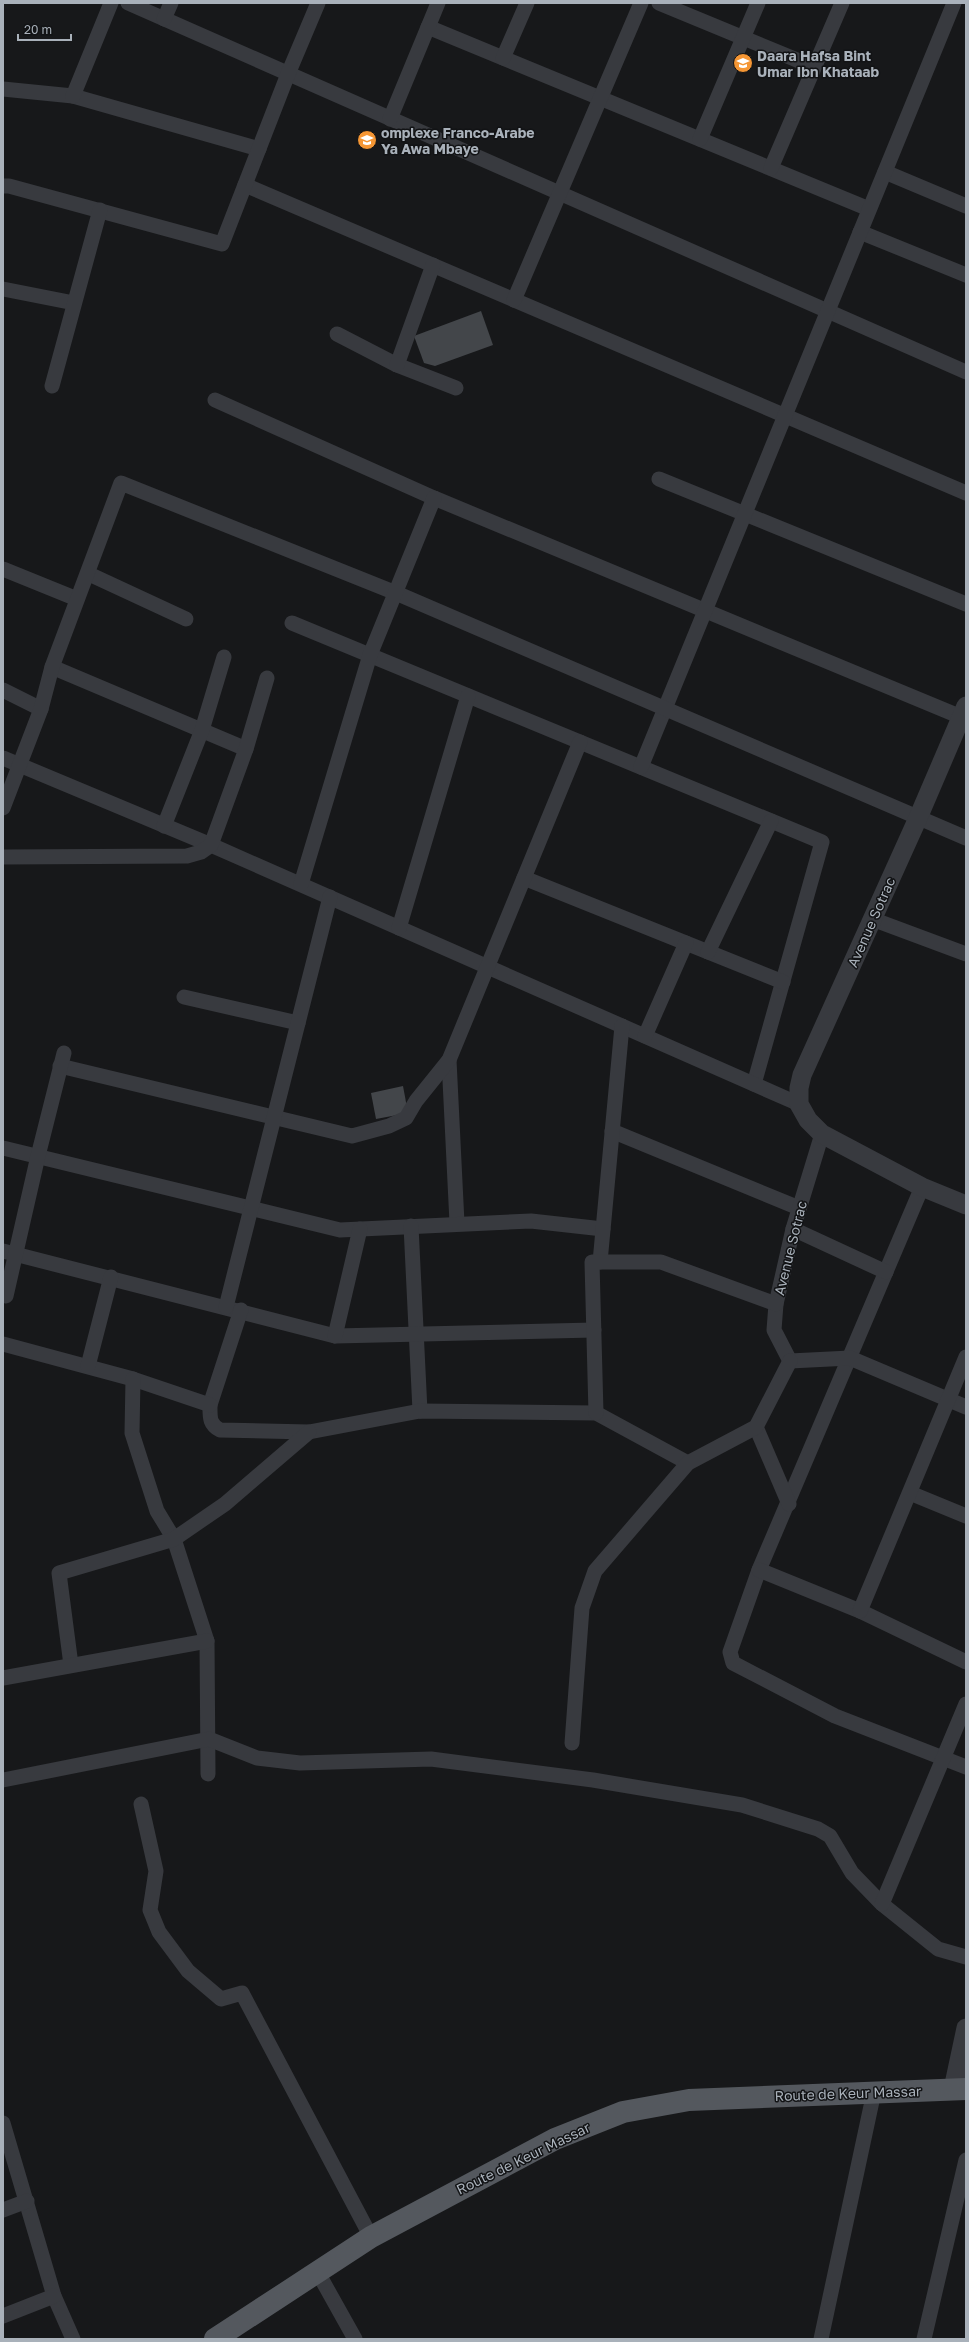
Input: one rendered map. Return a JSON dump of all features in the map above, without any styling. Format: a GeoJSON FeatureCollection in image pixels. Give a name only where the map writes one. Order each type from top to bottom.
{"type":"FeatureCollection","features":[{"type":"Feature","properties":{"kind":"main road","name":"Route de Keur Massar"},"geometry":{"type":"LineString","coordinates":[[215,2339],[317,2270],[371,2237],[556,2139],[623,2112],[689,2100],[960,2089]]}},
{"type":"Feature","properties":{"kind":"street"},"geometry":{"type":"LineString","coordinates":[[73,96],[112,3]]}},
{"type":"Feature","properties":{"kind":"street"},"geometry":{"type":"LineString","coordinates":[[128,3],[966,372]]}},
{"type":"Feature","properties":{"kind":"street"},"geometry":{"type":"LineString","coordinates":[[164,19],[171,3]]}},
{"type":"Feature","properties":{"kind":"street"},"geometry":{"type":"LineString","coordinates":[[3,186],[10,186],[222,244],[288,74],[318,3]]}},
{"type":"Feature","properties":{"kind":"street"},"geometry":{"type":"LineString","coordinates":[[390,118],[438,3]]}},
{"type":"Feature","properties":{"kind":"street"},"geometry":{"type":"LineString","coordinates":[[503,58],[527,3]]}},
{"type":"Feature","properties":{"kind":"street"},"geometry":{"type":"LineString","coordinates":[[514,300],[641,3]]}},
{"type":"Feature","properties":{"kind":"street"},"geometry":{"type":"LineString","coordinates":[[659,3],[814,67]]}},
{"type":"Feature","properties":{"kind":"street"},"geometry":{"type":"LineString","coordinates":[[700,139],[758,3]]}},
{"type":"Feature","properties":{"kind":"street"},"geometry":{"type":"LineString","coordinates":[[771,168],[842,3]]}},
{"type":"Feature","properties":{"kind":"street"},"geometry":{"type":"LineString","coordinates":[[640,767],[954,3]]}},
{"type":"Feature","properties":{"kind":"street"},"geometry":{"type":"LineString","coordinates":[[428,27],[869,209]]}},
{"type":"Feature","properties":{"kind":"street"},"geometry":{"type":"LineString","coordinates":[[3,89],[73,96],[259,149]]}},
{"type":"Feature","properties":{"kind":"street"},"geometry":{"type":"LineString","coordinates":[[885,172],[966,206]]}},
{"type":"Feature","properties":{"kind":"street"},"geometry":{"type":"LineString","coordinates":[[245,185],[966,493]]}},
{"type":"Feature","properties":{"kind":"street"},"geometry":{"type":"LineString","coordinates":[[52,386],[100,210]]}},
{"type":"Feature","properties":{"kind":"street"},"geometry":{"type":"LineString","coordinates":[[860,232],[966,274]]}},
{"type":"Feature","properties":{"kind":"street"},"geometry":{"type":"LineString","coordinates":[[397,365],[433,265]]}},
{"type":"Feature","properties":{"kind":"street"},"geometry":{"type":"LineString","coordinates":[[3,289],[74,303]]}},
{"type":"Feature","properties":{"kind":"street"},"geometry":{"type":"LineString","coordinates":[[337,334],[397,365],[456,388]]}},
{"type":"Feature","properties":{"kind":"street"},"geometry":{"type":"LineString","coordinates":[[215,400],[434,498],[705,610],[964,714]]}},
{"type":"Feature","properties":{"kind":"street"},"geometry":{"type":"LineString","coordinates":[[659,479],[745,512],[966,604]]}},
{"type":"Feature","properties":{"kind":"street"},"geometry":{"type":"LineString","coordinates":[[3,808],[41,709],[52,667],[77,598],[89,574],[121,483],[396,593],[664,710],[966,838]]}},
{"type":"Feature","properties":{"kind":"street"},"geometry":{"type":"LineString","coordinates":[[301,884],[370,655],[434,498]]}},
{"type":"Feature","properties":{"kind":"street"},"geometry":{"type":"LineString","coordinates":[[3,569],[77,598]]}},
{"type":"Feature","properties":{"kind":"street"},"geometry":{"type":"LineString","coordinates":[[89,574],[186,619]]}},
{"type":"Feature","properties":{"kind":"street"},"geometry":{"type":"LineString","coordinates":[[292,623],[822,842],[754,1084]]}},
{"type":"Feature","properties":{"kind":"street"},"geometry":{"type":"LineString","coordinates":[[164,826],[202,730],[224,656]]}},
{"type":"Feature","properties":{"kind":"street"},"geometry":{"type":"LineString","coordinates":[[52,667],[246,749]]}},
{"type":"Feature","properties":{"kind":"street"},"geometry":{"type":"LineString","coordinates":[[3,857],[187,856],[201,852],[211,845],[246,749],[267,678]]}},
{"type":"Feature","properties":{"kind":"street"},"geometry":{"type":"LineString","coordinates":[[3,690],[41,709]]}},
{"type":"Feature","properties":{"kind":"street"},"geometry":{"type":"LineString","coordinates":[[399,928],[468,696]]}},
{"type":"Feature","properties":{"kind":"street","name":"Avenue Sotrac"},"geometry":{"type":"LineString","coordinates":[[799,1104],[799,1088],[802,1074],[964,714]]}},
{"type":"Feature","properties":{"kind":"street"},"geometry":{"type":"LineString","coordinates":[[6,1296],[10,1253],[38,1156],[62,1059],[273,1118],[352,1136],[389,1126],[406,1118],[416,1100],[449,1060],[580,742]]}},
{"type":"Feature","properties":{"kind":"street"},"geometry":{"type":"LineString","coordinates":[[3,758],[301,884],[799,1104],[808,1120],[822,1134],[922,1187],[966,1204]]}},
{"type":"Feature","properties":{"kind":"street"},"geometry":{"type":"LineString","coordinates":[[708,952],[770,821]]}},
{"type":"Feature","properties":{"kind":"street"},"geometry":{"type":"LineString","coordinates":[[524,878],[783,982]]}},
{"type":"Feature","properties":{"kind":"street"},"geometry":{"type":"LineString","coordinates":[[226,1306],[330,897]]}},
{"type":"Feature","properties":{"kind":"street"},"geometry":{"type":"LineString","coordinates":[[872,919],[966,954]]}},
{"type":"Feature","properties":{"kind":"street"},"geometry":{"type":"LineString","coordinates":[[645,1036],[686,943]]}},
{"type":"Feature","properties":{"kind":"street"},"geometry":{"type":"LineString","coordinates":[[184,998],[298,1023]]}},
{"type":"Feature","properties":{"kind":"street"},"geometry":{"type":"LineString","coordinates":[[600,1262],[622,1026]]}},
{"type":"Feature","properties":{"kind":"street"},"geometry":{"type":"LineString","coordinates":[[449,1060],[458,1223]]}},
{"type":"Feature","properties":{"kind":"street"},"geometry":{"type":"LineString","coordinates":[[612,1132],[799,1208]]}},
{"type":"Feature","properties":{"kind":"street","name":"Avenue Sotrac"},"geometry":{"type":"LineString","coordinates":[[790,1361],[774,1330],[776,1304],[793,1229],[822,1134]]}},
{"type":"Feature","properties":{"kind":"street"},"geometry":{"type":"LineString","coordinates":[[3,1148],[340,1230],[458,1223],[531,1221],[603,1229]]}},
{"type":"Feature","properties":{"kind":"street"},"geometry":{"type":"LineString","coordinates":[[922,1187],[789,1504],[759,1570],[730,1652],[733,1663],[835,1716],[966,1767]]}},
{"type":"Feature","properties":{"kind":"street"},"geometry":{"type":"LineString","coordinates":[[411,1226],[415,1335],[420,1411]]}},
{"type":"Feature","properties":{"kind":"street"},"geometry":{"type":"LineString","coordinates":[[335,1336],[360,1229]]}},
{"type":"Feature","properties":{"kind":"street"},"geometry":{"type":"LineString","coordinates":[[793,1229],[886,1272]]}},
{"type":"Feature","properties":{"kind":"street"},"geometry":{"type":"LineString","coordinates":[[10,1253],[226,1306],[335,1336],[594,1330]]}},
{"type":"Feature","properties":{"kind":"street"},"geometry":{"type":"LineString","coordinates":[[596,1413],[592,1262],[661,1262],[776,1304]]}},
{"type":"Feature","properties":{"kind":"street"},"geometry":{"type":"LineString","coordinates":[[88,1366],[111,1277]]}},
{"type":"Feature","properties":{"kind":"street"},"geometry":{"type":"LineString","coordinates":[[241,1310],[210,1405],[210,1418],[212,1425],[220,1430],[309,1432],[420,1411],[596,1413],[688,1463]]}},
{"type":"Feature","properties":{"kind":"street"},"geometry":{"type":"LineString","coordinates":[[3,1344],[133,1379],[210,1405]]}},
{"type":"Feature","properties":{"kind":"street"},"geometry":{"type":"LineString","coordinates":[[860,1612],[966,1357]]}},
{"type":"Feature","properties":{"kind":"street"},"geometry":{"type":"LineString","coordinates":[[572,1743],[582,1608],[595,1571],[688,1463],[756,1427],[790,1361],[850,1358],[966,1407]]}},
{"type":"Feature","properties":{"kind":"street"},"geometry":{"type":"LineString","coordinates":[[133,1379],[132,1433],[157,1511],[174,1539],[207,1641],[209,1739],[208,1774]]}},
{"type":"Feature","properties":{"kind":"street"},"geometry":{"type":"LineString","coordinates":[[756,1427],[789,1504]]}},
{"type":"Feature","properties":{"kind":"street"},"geometry":{"type":"LineString","coordinates":[[71,1665],[58,1573],[174,1539],[225,1504],[309,1432]]}},
{"type":"Feature","properties":{"kind":"street"},"geometry":{"type":"LineString","coordinates":[[910,1493],[966,1516]]}},
{"type":"Feature","properties":{"kind":"street"},"geometry":{"type":"LineString","coordinates":[[759,1570],[860,1612],[966,1662]]}},
{"type":"Feature","properties":{"kind":"street"},"geometry":{"type":"LineString","coordinates":[[3,1678],[207,1641]]}},
{"type":"Feature","properties":{"kind":"street"},"geometry":{"type":"LineString","coordinates":[[882,1904],[966,1704]]}},
{"type":"Feature","properties":{"kind":"street"},"geometry":{"type":"LineString","coordinates":[[3,1780],[209,1739],[264,1759],[300,1763],[439,1759],[593,1780],[742,1805],[818,1829],[830,1836],[852,1873],[882,1904],[938,1949],[966,1956]]}},
{"type":"Feature","properties":{"kind":"street"},"geometry":{"type":"LineString","coordinates":[[141,1804],[156,1871],[150,1910],[159,1932],[188,1971],[221,1999],[242,1993],[371,2237]]}},
{"type":"Feature","properties":{"kind":"street"},"geometry":{"type":"LineString","coordinates":[[960,2089],[966,2028]]}},
{"type":"Feature","properties":{"kind":"street"},"geometry":{"type":"LineString","coordinates":[[821,2339],[874,2092]]}},
{"type":"Feature","properties":{"kind":"street"},"geometry":{"type":"LineString","coordinates":[[3,2123],[54,2296],[73,2339]]}},
{"type":"Feature","properties":{"kind":"street"},"geometry":{"type":"LineString","coordinates":[[924,2339],[966,2160]]}},
{"type":"Feature","properties":{"kind":"street"},"geometry":{"type":"LineString","coordinates":[[3,2210],[27,2201]]}},
{"type":"Feature","properties":{"kind":"street"},"geometry":{"type":"LineString","coordinates":[[317,2270],[355,2339]]}},
{"type":"Feature","properties":{"kind":"street"},"geometry":{"type":"LineString","coordinates":[[3,2316],[54,2296]]}},
{"type":"Feature","properties":{"kind":"building"},"geometry":{"type":"Polygon","coordinates":[[[481,311],[493,345],[435,366],[424,363],[414,336],[481,311]]]}},
{"type":"Feature","properties":{"kind":"building"},"geometry":{"type":"Polygon","coordinates":[[[403,1086],[408,1113],[376,1119],[371,1093],[403,1086]]]}},
{"type":"Feature","properties":{"kind":"place","name":"Daara Hafsa Bint Umar Ibn Khataab"},"geometry":{"type":"Point","coordinates":[743,63]}},
{"type":"Feature","properties":{"kind":"place","name":"omplexe Franco-Arabe Ya Awa Mbaye"},"geometry":{"type":"Point","coordinates":[367,140]}}]}
